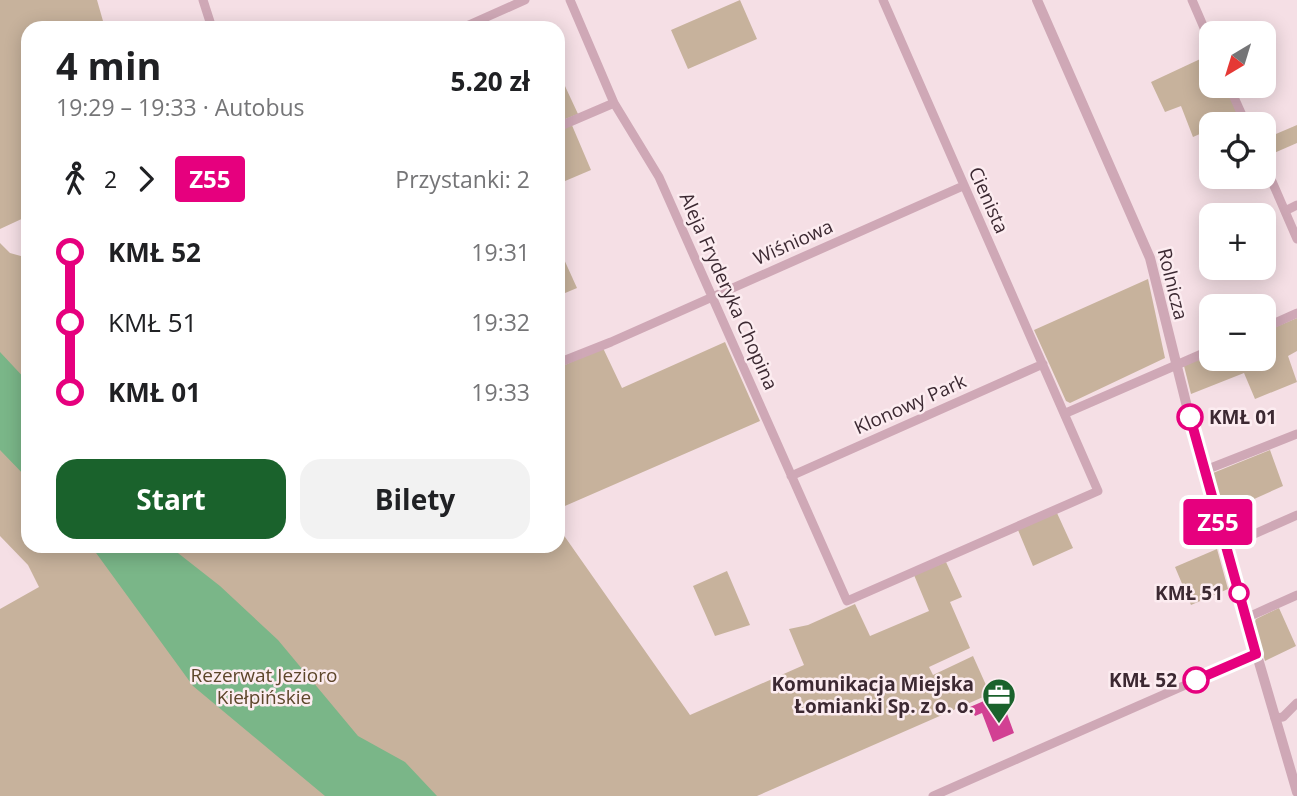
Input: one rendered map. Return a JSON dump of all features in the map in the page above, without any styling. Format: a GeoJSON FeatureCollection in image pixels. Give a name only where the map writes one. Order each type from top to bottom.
{"type":"FeatureCollection","features":[{"type":"Feature","properties":{"kind":"street"},"geometry":{"type":"LineString","coordinates":[[203,0],[210,21]]}},
{"type":"Feature","properties":{"kind":"street"},"geometry":{"type":"LineString","coordinates":[[478,21],[525,0]]}},
{"type":"Feature","properties":{"kind":"street","name":"Aleja Fryderyka Chopina"},"geometry":{"type":"LineString","coordinates":[[570,0],[614,103],[659,177],[847,601]]}},
{"type":"Feature","properties":{"kind":"street","name":"Cienista"},"geometry":{"type":"LineString","coordinates":[[847,601],[1098,491],[883,0]]}},
{"type":"Feature","properties":{"kind":"street","name":"Rolnicza"},"geometry":{"type":"LineString","coordinates":[[1037,0],[1147,248],[1203,471],[1297,792]]}},
{"type":"Feature","properties":{"kind":"street"},"geometry":{"type":"LineString","coordinates":[[1192,0],[1201,21]]}},
{"type":"Feature","properties":{"kind":"street"},"geometry":{"type":"LineString","coordinates":[[565,124],[614,103]]}},
{"type":"Feature","properties":{"kind":"street","name":"Wiśniowa"},"geometry":{"type":"LineString","coordinates":[[565,360],[963,186]]}},
{"type":"Feature","properties":{"kind":"street"},"geometry":{"type":"LineString","coordinates":[[1275,189],[1297,239]]}},
{"type":"Feature","properties":{"kind":"street"},"geometry":{"type":"LineString","coordinates":[[1284,211],[1297,205]]}},
{"type":"Feature","properties":{"kind":"street"},"geometry":{"type":"LineString","coordinates":[[1276,323],[1297,313]]}},
{"type":"Feature","properties":{"kind":"street"},"geometry":{"type":"LineString","coordinates":[[1066,413],[1199,355]]}},
{"type":"Feature","properties":{"kind":"street","name":"Klonowy Park"},"geometry":{"type":"LineString","coordinates":[[791,476],[1043,364]]}},
{"type":"Feature","properties":{"kind":"street"},"geometry":{"type":"LineString","coordinates":[[1203,471],[1297,434]]}},
{"type":"Feature","properties":{"kind":"street"},"geometry":{"type":"LineString","coordinates":[[1225,547],[1297,515]]}},
{"type":"Feature","properties":{"kind":"street"},"geometry":{"type":"LineString","coordinates":[[1246,618],[1297,595]]}},
{"type":"Feature","properties":{"kind":"street"},"geometry":{"type":"LineString","coordinates":[[933,796],[1256,654]]}},
{"type":"Feature","properties":{"kind":"street"},"geometry":{"type":"LineString","coordinates":[[1275,718],[1283,717],[1297,703]]}},
{"type":"Feature","properties":{"kind":"green space"},"geometry":{"type":"Polygon","coordinates":[[[0,0],[97,0],[103,21],[21,21],[21,219],[0,229],[0,0]]]}},
{"type":"Feature","properties":{"kind":"green space"},"geometry":{"type":"Polygon","coordinates":[[[740,0],[757,39],[688,69],[671,30],[740,0]]]}},
{"type":"Feature","properties":{"kind":"green space"},"geometry":{"type":"Polygon","coordinates":[[[1199,60],[1199,98],[1230,98],[1237,112],[1199,112],[1199,134],[1193,137],[1181,106],[1165,112],[1151,82],[1199,60]]]}},
{"type":"Feature","properties":{"kind":"green space"},"geometry":{"type":"Polygon","coordinates":[[[565,86],[578,114],[565,119],[565,86]]]}},
{"type":"Feature","properties":{"kind":"green space"},"geometry":{"type":"Polygon","coordinates":[[[571,123],[591,170],[565,181],[565,126],[571,123]]]}},
{"type":"Feature","properties":{"kind":"green space"},"geometry":{"type":"Polygon","coordinates":[[[1297,125],[1297,143],[1276,152],[1276,134],[1297,125]]]}},
{"type":"Feature","properties":{"kind":"green space","name":"Rezerwat Jezioro Kiełpińskie"},"geometry":{"type":"Polygon","coordinates":[[[0,243],[10,253],[21,256],[21,553],[565,553],[565,537],[690,715],[804,665],[789,629],[808,625],[855,604],[870,636],[929,611],[914,575],[946,562],[962,597],[950,602],[970,648],[929,667],[933,675],[973,656],[990,694],[757,796],[0,796],[0,609],[39,587],[28,565],[0,536],[0,243]]]}},
{"type":"Feature","properties":{"kind":"green space"},"geometry":{"type":"Polygon","coordinates":[[[565,261],[577,288],[565,293],[565,261]]]}},
{"type":"Feature","properties":{"kind":"green space"},"geometry":{"type":"Polygon","coordinates":[[[1148,279],[1165,358],[1070,403],[1066,401],[1034,330],[1148,279]]]}},
{"type":"Feature","properties":{"kind":"green space"},"geometry":{"type":"Polygon","coordinates":[[[1297,318],[1297,351],[1288,356],[1297,382],[1255,399],[1244,373],[1191,394],[1184,366],[1199,359],[1199,371],[1276,371],[1276,327],[1297,318]]]}},
{"type":"Feature","properties":{"kind":"green space"},"geometry":{"type":"Polygon","coordinates":[[[725,342],[760,421],[565,506],[565,365],[603,348],[622,388],[725,342]]]}},
{"type":"Feature","properties":{"kind":"green space"},"geometry":{"type":"Polygon","coordinates":[[[1270,450],[1283,486],[1223,513],[1213,473],[1270,450]]]}},
{"type":"Feature","properties":{"kind":"green space"},"geometry":{"type":"Polygon","coordinates":[[[1057,513],[1073,548],[1033,566],[1018,530],[1057,513]]]}},
{"type":"Feature","properties":{"kind":"green space"},"geometry":{"type":"Polygon","coordinates":[[[1217,549],[1228,589],[1191,605],[1175,567],[1217,549]]]}},
{"type":"Feature","properties":{"kind":"green space"},"geometry":{"type":"Polygon","coordinates":[[[727,571],[750,625],[715,636],[693,586],[727,571]]]}},
{"type":"Feature","properties":{"kind":"green space"},"geometry":{"type":"Polygon","coordinates":[[[1279,608],[1296,646],[1265,661],[1254,624],[1256,619],[1279,608]]]}},
{"type":"Feature","properties":{"kind":"shaded area"},"geometry":{"type":"Polygon","coordinates":[[[0,352],[21,374],[21,472],[0,450],[0,352]]]}},
{"type":"Feature","properties":{"kind":"shaded area"},"geometry":{"type":"Polygon","coordinates":[[[96,553],[178,553],[220,586],[278,640],[358,736],[405,762],[437,796],[325,796],[193,686],[96,553]]]}},
{"type":"Feature","properties":{"kind":"building","name":"Komunikacja Miejska Łomianki Sp. z o. o."},"geometry":{"type":"Polygon","coordinates":[[[993,697],[1000,713],[1006,711],[1014,733],[993,742],[982,713],[975,716],[970,707],[993,697]]]}},
{"type":"Feature","properties":{"kind":"bus line","name":"Z55"},"geometry":{"type":"LineString","coordinates":[[1190,417],[1256,654],[1196,680]]}},
{"type":"Feature","properties":{"kind":"place","name":"KMŁ 01"},"geometry":{"type":"Point","coordinates":[1190,417]}},
{"type":"Feature","properties":{"kind":"place","name":"KMŁ 51"},"geometry":{"type":"Point","coordinates":[1239,593]}},
{"type":"Feature","properties":{"kind":"place","name":"KMŁ 52"},"geometry":{"type":"Point","coordinates":[1196,680]}},
{"type":"Feature","properties":{"kind":"place","name":"Komunikacja Miejska Łomianki Sp. z o. o."},"geometry":{"type":"Point","coordinates":[999,725]}}]}
